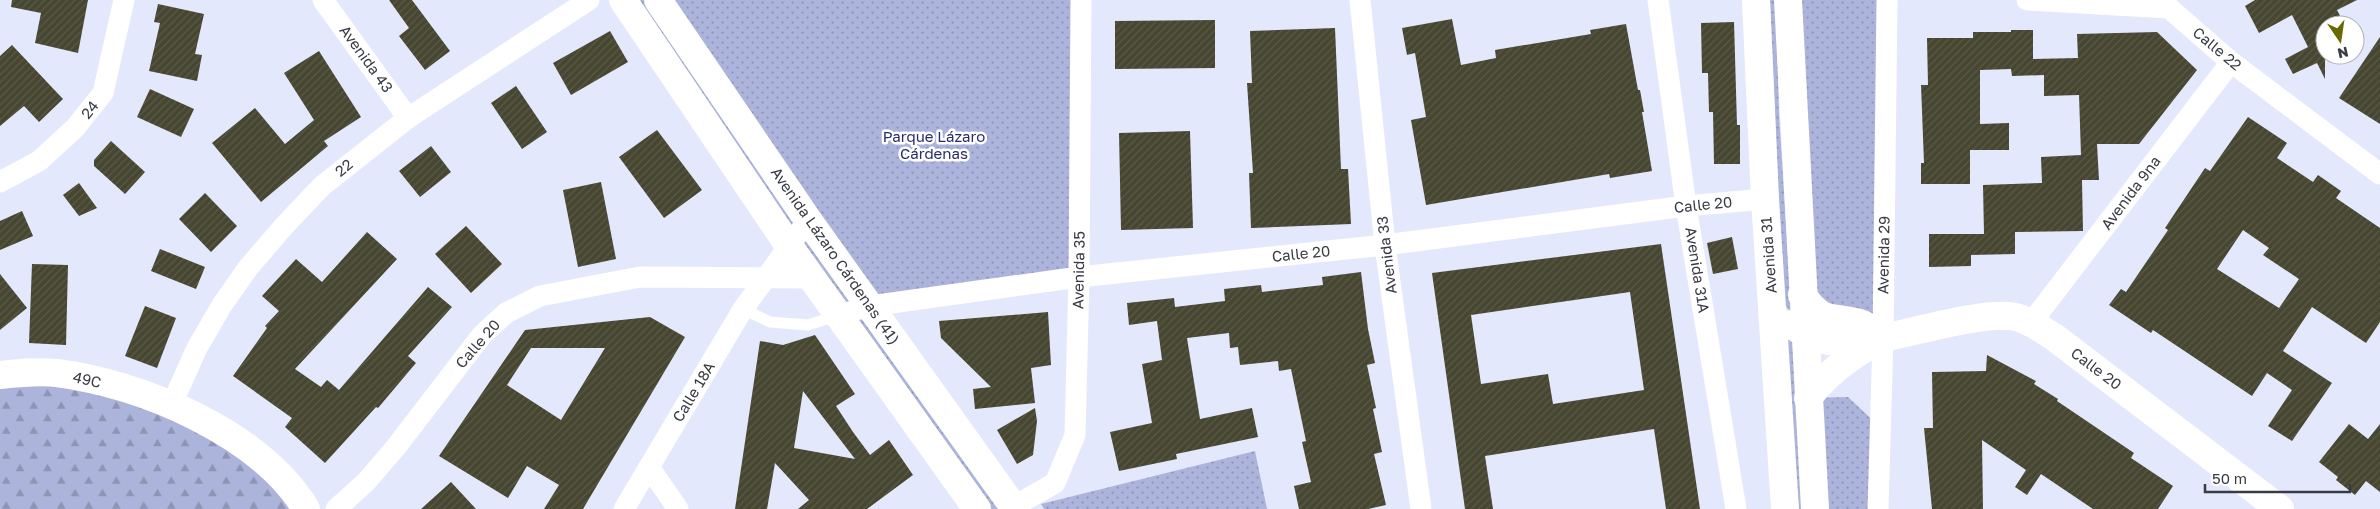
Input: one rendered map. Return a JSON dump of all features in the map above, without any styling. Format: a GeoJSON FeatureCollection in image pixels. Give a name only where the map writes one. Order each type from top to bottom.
{"type":"FeatureCollection","features":[{"type":"Feature","properties":{"kind":"main road","name":"Avenida Lázaro Cárdenas (41)"},"geometry":{"type":"LineString","coordinates":[[623,0],[789,246],[977,509]]}},
{"type":"Feature","properties":{"kind":"main road","name":"Avenida Lázaro Cárdenas (41)"},"geometry":{"type":"LineString","coordinates":[[658,0],[808,220],[1013,509]]}},
{"type":"Feature","properties":{"kind":"main road","name":"Avenida 31"},"geometry":{"type":"LineString","coordinates":[[1756,0],[1765,199],[1785,509]]}},
{"type":"Feature","properties":{"kind":"main road","name":"Avenida 31"},"geometry":{"type":"LineString","coordinates":[[1788,0],[1804,335],[1815,509]]}},
{"type":"Feature","properties":{"kind":"main road"},"geometry":{"type":"LineString","coordinates":[[1772,294],[1780,311],[1804,335],[1822,340],[1846,342],[1883,338]]}},
{"type":"Feature","properties":{"kind":"main road"},"geometry":{"type":"LineString","coordinates":[[1802,295],[1814,310],[1824,316],[1831,319],[1862,323],[1883,338]]}},
{"type":"Feature","properties":{"kind":"main road","name":"Calle 20"},"geometry":{"type":"LineString","coordinates":[[1883,338],[1983,318],[2010,316],[2031,323],[2054,337],[2280,509]]}},
{"type":"Feature","properties":{"kind":"main road"},"geometry":{"type":"LineString","coordinates":[[1808,398],[1820,382],[1833,371],[1859,351],[1883,338]]}},
{"type":"Feature","properties":{"kind":"main road","name":"49C"},"geometry":{"type":"LineString","coordinates":[[0,375],[56,373],[85,378],[171,406],[218,428],[245,446],[287,482],[306,509]]}},
{"type":"Feature","properties":{"kind":"street","name":"24"},"geometry":{"type":"LineString","coordinates":[[0,182],[39,161],[75,128],[103,93],[124,0]]}},
{"type":"Feature","properties":{"kind":"street","name":"Avenida 43"},"geometry":{"type":"LineString","coordinates":[[323,0],[408,118]]}},
{"type":"Feature","properties":{"kind":"street","name":"22"},"geometry":{"type":"LineString","coordinates":[[171,406],[197,348],[248,268],[322,186],[408,118],[589,0]]}},
{"type":"Feature","properties":{"kind":"street","name":"Avenida 35"},"geometry":{"type":"LineString","coordinates":[[1013,509],[1054,482],[1075,435],[1079,277],[1081,0]]}},
{"type":"Feature","properties":{"kind":"street","name":"Avenida 33"},"geometry":{"type":"LineString","coordinates":[[1360,0],[1385,245],[1421,509]]}},
{"type":"Feature","properties":{"kind":"street","name":"Avenida 31A"},"geometry":{"type":"LineString","coordinates":[[1658,0],[1686,206],[1736,509]]}},
{"type":"Feature","properties":{"kind":"street","name":"Avenida 29"},"geometry":{"type":"LineString","coordinates":[[1878,509],[1883,338],[1887,0]]}},
{"type":"Feature","properties":{"kind":"street","name":"Calle 22"},"geometry":{"type":"LineString","coordinates":[[2027,0],[2173,3],[2231,62],[2380,174]]}},
{"type":"Feature","properties":{"kind":"street","name":"Avenida 9na"},"geometry":{"type":"LineString","coordinates":[[2031,323],[2231,62]]}},
{"type":"Feature","properties":{"kind":"street","name":"Calle 20"},"geometry":{"type":"LineString","coordinates":[[839,315],[870,306],[1079,277],[1385,245],[1686,206],[1765,199]]}},
{"type":"Feature","properties":{"kind":"street"},"geometry":{"type":"LineString","coordinates":[[766,277],[808,220]]}},
{"type":"Feature","properties":{"kind":"street","name":"Calle 20"},"geometry":{"type":"LineString","coordinates":[[336,509],[385,461],[482,336],[506,313],[540,296],[640,277],[812,278]]}},
{"type":"Feature","properties":{"kind":"street","name":"Calle 18A"},"geometry":{"type":"LineString","coordinates":[[624,509],[744,309],[766,277]]}},
{"type":"Feature","properties":{"kind":"street"},"geometry":{"type":"LineString","coordinates":[[649,467],[678,509]]}},
{"type":"Feature","properties":{"kind":"lane"},"geometry":{"type":"LineString","coordinates":[[744,309],[770,322],[808,325],[839,315]]}},
{"type":"Feature","properties":{"kind":"green space","name":"Parque Lázaro Cárdenas"},"geometry":{"type":"Polygon","coordinates":[[[614,0],[1081,0],[1079,277],[870,306],[1015,509],[977,509],[614,0]]]}},
{"type":"Feature","properties":{"kind":"green space"},"geometry":{"type":"Polygon","coordinates":[[[1770,0],[1776,0],[1779,114],[1792,314],[1783,302],[1770,0]]]}},
{"type":"Feature","properties":{"kind":"green space"},"geometry":{"type":"Polygon","coordinates":[[[1788,0],[1887,0],[1883,338],[1822,340],[1788,0]]]}},
{"type":"Feature","properties":{"kind":"green space"},"geometry":{"type":"Polygon","coordinates":[[[1784,326],[1793,332],[1804,509],[1796,509],[1784,326]]]}},
{"type":"Feature","properties":{"kind":"green space"},"geometry":{"type":"Polygon","coordinates":[[[25,373],[185,412],[306,509],[0,509],[0,375],[25,373]]]}},
{"type":"Feature","properties":{"kind":"green space"},"geometry":{"type":"Polygon","coordinates":[[[1848,397],[1880,427],[1878,509],[1815,509],[1808,398],[1848,397]]]}},
{"type":"Feature","properties":{"kind":"green space"},"geometry":{"type":"Polygon","coordinates":[[[1255,451],[1267,509],[1044,509],[1041,504],[1255,451]]]}},
{"type":"Feature","properties":{"kind":"building"},"geometry":{"type":"Polygon","coordinates":[[[12,0],[88,0],[78,53],[35,43],[41,13],[11,7],[12,0]]]}},
{"type":"Feature","properties":{"kind":"building"},"geometry":{"type":"Polygon","coordinates":[[[389,0],[412,0],[450,51],[425,70],[399,36],[409,28],[389,0]]]}},
{"type":"Feature","properties":{"kind":"building"},"geometry":{"type":"Polygon","coordinates":[[[2255,0],[2357,0],[2337,10],[2340,15],[2315,15],[2315,64],[2293,74],[2285,59],[2308,47],[2292,15],[2259,33],[2245,6],[2255,0]]]}},
{"type":"Feature","properties":{"kind":"building"},"geometry":{"type":"Polygon","coordinates":[[[158,4],[204,14],[195,54],[202,55],[197,81],[149,71],[160,23],[154,22],[158,4]]]}},
{"type":"Feature","properties":{"kind":"building"},"geometry":{"type":"Polygon","coordinates":[[[1452,19],[1461,65],[1496,58],[1495,50],[1591,34],[1590,30],[1626,24],[1644,112],[1642,112],[1652,171],[1610,178],[1609,174],[1426,205],[1411,120],[1426,117],[1415,53],[1407,55],[1402,28],[1452,19]]]}},
{"type":"Feature","properties":{"kind":"building"},"geometry":{"type":"Polygon","coordinates":[[[1215,20],[1215,68],[1115,69],[1115,21],[1215,20]]]}},
{"type":"Feature","properties":{"kind":"building"},"geometry":{"type":"Polygon","coordinates":[[[1734,22],[1737,125],[1740,125],[1740,164],[1714,164],[1713,112],[1709,112],[1708,73],[1702,73],[1701,23],[1734,22]]]}},
{"type":"Feature","properties":{"kind":"building"},"geometry":{"type":"Polygon","coordinates":[[[1335,28],[1341,169],[1348,169],[1351,224],[1251,228],[1249,173],[1253,173],[1247,83],[1252,83],[1250,31],[1335,28]]]}},
{"type":"Feature","properties":{"kind":"building"},"geometry":{"type":"Polygon","coordinates":[[[2011,30],[2033,30],[2033,59],[2078,58],[2077,34],[2157,32],[2197,70],[2139,144],[2097,144],[2099,180],[2082,180],[2083,231],[2015,232],[2015,254],[1971,255],[1971,266],[1929,267],[1929,234],[1984,234],[1983,185],[2042,183],[2041,157],[2081,155],[2079,95],[2044,96],[2044,75],[2012,76],[2011,69],[1980,70],[1980,124],[2009,123],[2009,150],[1970,150],[1970,184],[1921,184],[1921,163],[1924,163],[1921,85],[1928,85],[1927,38],[1973,38],[1973,32],[2011,32],[2011,30]]]}},
{"type":"Feature","properties":{"kind":"building"},"geometry":{"type":"Polygon","coordinates":[[[610,31],[628,62],[571,95],[553,63],[610,31]]]}},
{"type":"Feature","properties":{"kind":"building"},"geometry":{"type":"Polygon","coordinates":[[[2380,37],[2380,124],[2339,98],[2361,65],[2365,65],[2365,59],[2380,37]]]}},
{"type":"Feature","properties":{"kind":"building"},"geometry":{"type":"Polygon","coordinates":[[[12,45],[63,99],[39,122],[24,106],[0,126],[0,56],[12,45]]]}},
{"type":"Feature","properties":{"kind":"building"},"geometry":{"type":"Polygon","coordinates":[[[319,51],[361,117],[324,141],[328,146],[261,202],[212,143],[255,108],[285,144],[314,120],[284,73],[319,51]]]}},
{"type":"Feature","properties":{"kind":"building"},"geometry":{"type":"Polygon","coordinates":[[[2318,65],[2325,65],[2325,79],[2318,65]]]}},
{"type":"Feature","properties":{"kind":"building"},"geometry":{"type":"Polygon","coordinates":[[[516,86],[547,132],[522,149],[491,103],[516,86]]]}},
{"type":"Feature","properties":{"kind":"building"},"geometry":{"type":"Polygon","coordinates":[[[150,89],[194,109],[181,137],[137,117],[150,89]]]}},
{"type":"Feature","properties":{"kind":"building"},"geometry":{"type":"Polygon","coordinates":[[[2248,117],[2287,143],[2277,158],[2313,182],[2318,175],[2341,191],[2336,198],[2380,228],[2380,322],[2366,343],[2312,307],[2283,351],[2332,383],[2292,441],[2268,426],[2292,390],[2267,373],[2252,396],[2153,330],[2151,333],[2109,305],[2121,289],[2126,292],[2168,230],[2165,228],[2205,168],[2210,171],[2248,117]],[[2243,230],[2217,269],[2279,308],[2299,279],[2263,255],[2269,248],[2243,230]]]}},
{"type":"Feature","properties":{"kind":"building"},"geometry":{"type":"Polygon","coordinates":[[[657,130],[702,190],[664,218],[619,157],[657,130]]]}},
{"type":"Feature","properties":{"kind":"building"},"geometry":{"type":"Polygon","coordinates":[[[1190,131],[1193,228],[1121,230],[1119,133],[1190,131]]]}},
{"type":"Feature","properties":{"kind":"building"},"geometry":{"type":"Polygon","coordinates":[[[111,141],[145,172],[125,194],[94,166],[94,160],[111,141]]]}},
{"type":"Feature","properties":{"kind":"building"},"geometry":{"type":"Polygon","coordinates":[[[431,146],[451,172],[420,197],[399,171],[431,146]]]}},
{"type":"Feature","properties":{"kind":"building"},"geometry":{"type":"Polygon","coordinates":[[[601,182],[616,259],[578,267],[563,190],[601,182]]]}},
{"type":"Feature","properties":{"kind":"building"},"geometry":{"type":"Polygon","coordinates":[[[79,183],[97,208],[79,216],[63,195],[79,183]]]}},
{"type":"Feature","properties":{"kind":"building"},"geometry":{"type":"Polygon","coordinates":[[[205,193],[237,226],[211,252],[179,219],[205,193]]]}},
{"type":"Feature","properties":{"kind":"building"},"geometry":{"type":"Polygon","coordinates":[[[22,211],[33,236],[0,250],[0,221],[22,211]]]}},
{"type":"Feature","properties":{"kind":"building"},"geometry":{"type":"Polygon","coordinates":[[[466,226],[502,264],[471,293],[435,254],[466,226]]]}},
{"type":"Feature","properties":{"kind":"building"},"geometry":{"type":"Polygon","coordinates":[[[367,232],[397,259],[295,369],[321,387],[327,380],[339,390],[428,287],[452,307],[408,356],[416,363],[378,408],[376,407],[325,463],[285,427],[292,418],[233,376],[267,328],[265,326],[279,311],[262,296],[296,259],[322,282],[367,232]]]}},
{"type":"Feature","properties":{"kind":"building"},"geometry":{"type":"Polygon","coordinates":[[[1732,237],[1738,269],[1713,274],[1707,243],[1732,237]]]}},
{"type":"Feature","properties":{"kind":"building"},"geometry":{"type":"Polygon","coordinates":[[[1661,244],[1700,509],[1666,509],[1654,429],[1485,456],[1493,509],[1465,509],[1432,273],[1661,244]],[[1630,292],[1471,315],[1481,384],[1548,374],[1553,404],[1644,390],[1630,292]]]}},
{"type":"Feature","properties":{"kind":"building"},"geometry":{"type":"Polygon","coordinates":[[[160,249],[205,267],[196,289],[151,271],[160,249]]]}},
{"type":"Feature","properties":{"kind":"building"},"geometry":{"type":"Polygon","coordinates":[[[32,264],[68,265],[66,345],[29,343],[32,264]]]}},
{"type":"Feature","properties":{"kind":"building"},"geometry":{"type":"Polygon","coordinates":[[[1361,272],[1368,329],[1375,363],[1367,365],[1376,408],[1373,409],[1382,452],[1374,454],[1386,505],[1368,509],[1299,509],[1294,486],[1311,482],[1302,442],[1306,441],[1291,369],[1279,371],[1278,361],[1240,365],[1238,347],[1230,348],[1229,333],[1187,338],[1200,419],[1252,408],[1258,437],[1176,454],[1177,459],[1119,471],[1110,432],[1152,423],[1142,364],[1162,360],[1157,321],[1129,325],[1127,303],[1174,298],[1175,307],[1225,301],[1224,289],[1261,285],[1262,292],[1323,285],[1322,277],[1361,272]]]}},
{"type":"Feature","properties":{"kind":"building"},"geometry":{"type":"Polygon","coordinates":[[[0,274],[27,308],[0,330],[0,274]]]}},
{"type":"Feature","properties":{"kind":"building"},"geometry":{"type":"Polygon","coordinates":[[[145,306],[176,318],[157,368],[125,356],[145,306]]]}},
{"type":"Feature","properties":{"kind":"building"},"geometry":{"type":"Polygon","coordinates":[[[1048,312],[1051,365],[1031,368],[1035,403],[975,409],[973,389],[991,387],[941,338],[939,321],[1048,312]]]}},
{"type":"Feature","properties":{"kind":"building"},"geometry":{"type":"Polygon","coordinates":[[[650,317],[685,337],[583,509],[544,509],[559,485],[527,466],[508,498],[439,456],[525,330],[650,317]],[[531,348],[507,385],[561,420],[605,348],[531,348]]]}},
{"type":"Feature","properties":{"kind":"building"},"geometry":{"type":"Polygon","coordinates":[[[815,335],[855,394],[836,406],[853,432],[870,455],[889,440],[913,475],[867,509],[798,509],[809,500],[775,463],[767,509],[735,509],[760,341],[783,345],[815,335]],[[803,391],[794,448],[855,459],[803,391]]]}},
{"type":"Feature","properties":{"kind":"building"},"geometry":{"type":"Polygon","coordinates":[[[1987,355],[2036,381],[2034,384],[2134,453],[2131,458],[2173,486],[2158,509],[2093,509],[2041,474],[2027,495],[2015,487],[2026,470],[1982,440],[1983,509],[1932,509],[1924,428],[1933,428],[1932,372],[1986,371],[1987,355]]]}},
{"type":"Feature","properties":{"kind":"building"},"geometry":{"type":"Polygon","coordinates":[[[1035,408],[1037,421],[1033,455],[1017,464],[997,430],[1035,408]]]}},
{"type":"Feature","properties":{"kind":"building"},"geometry":{"type":"Polygon","coordinates":[[[2349,424],[2368,439],[2380,424],[2380,492],[2366,481],[2355,495],[2336,480],[2338,477],[2319,462],[2349,424]]]}},
{"type":"Feature","properties":{"kind":"building"},"geometry":{"type":"Polygon","coordinates":[[[451,482],[476,509],[421,509],[451,482]]]}}]}
